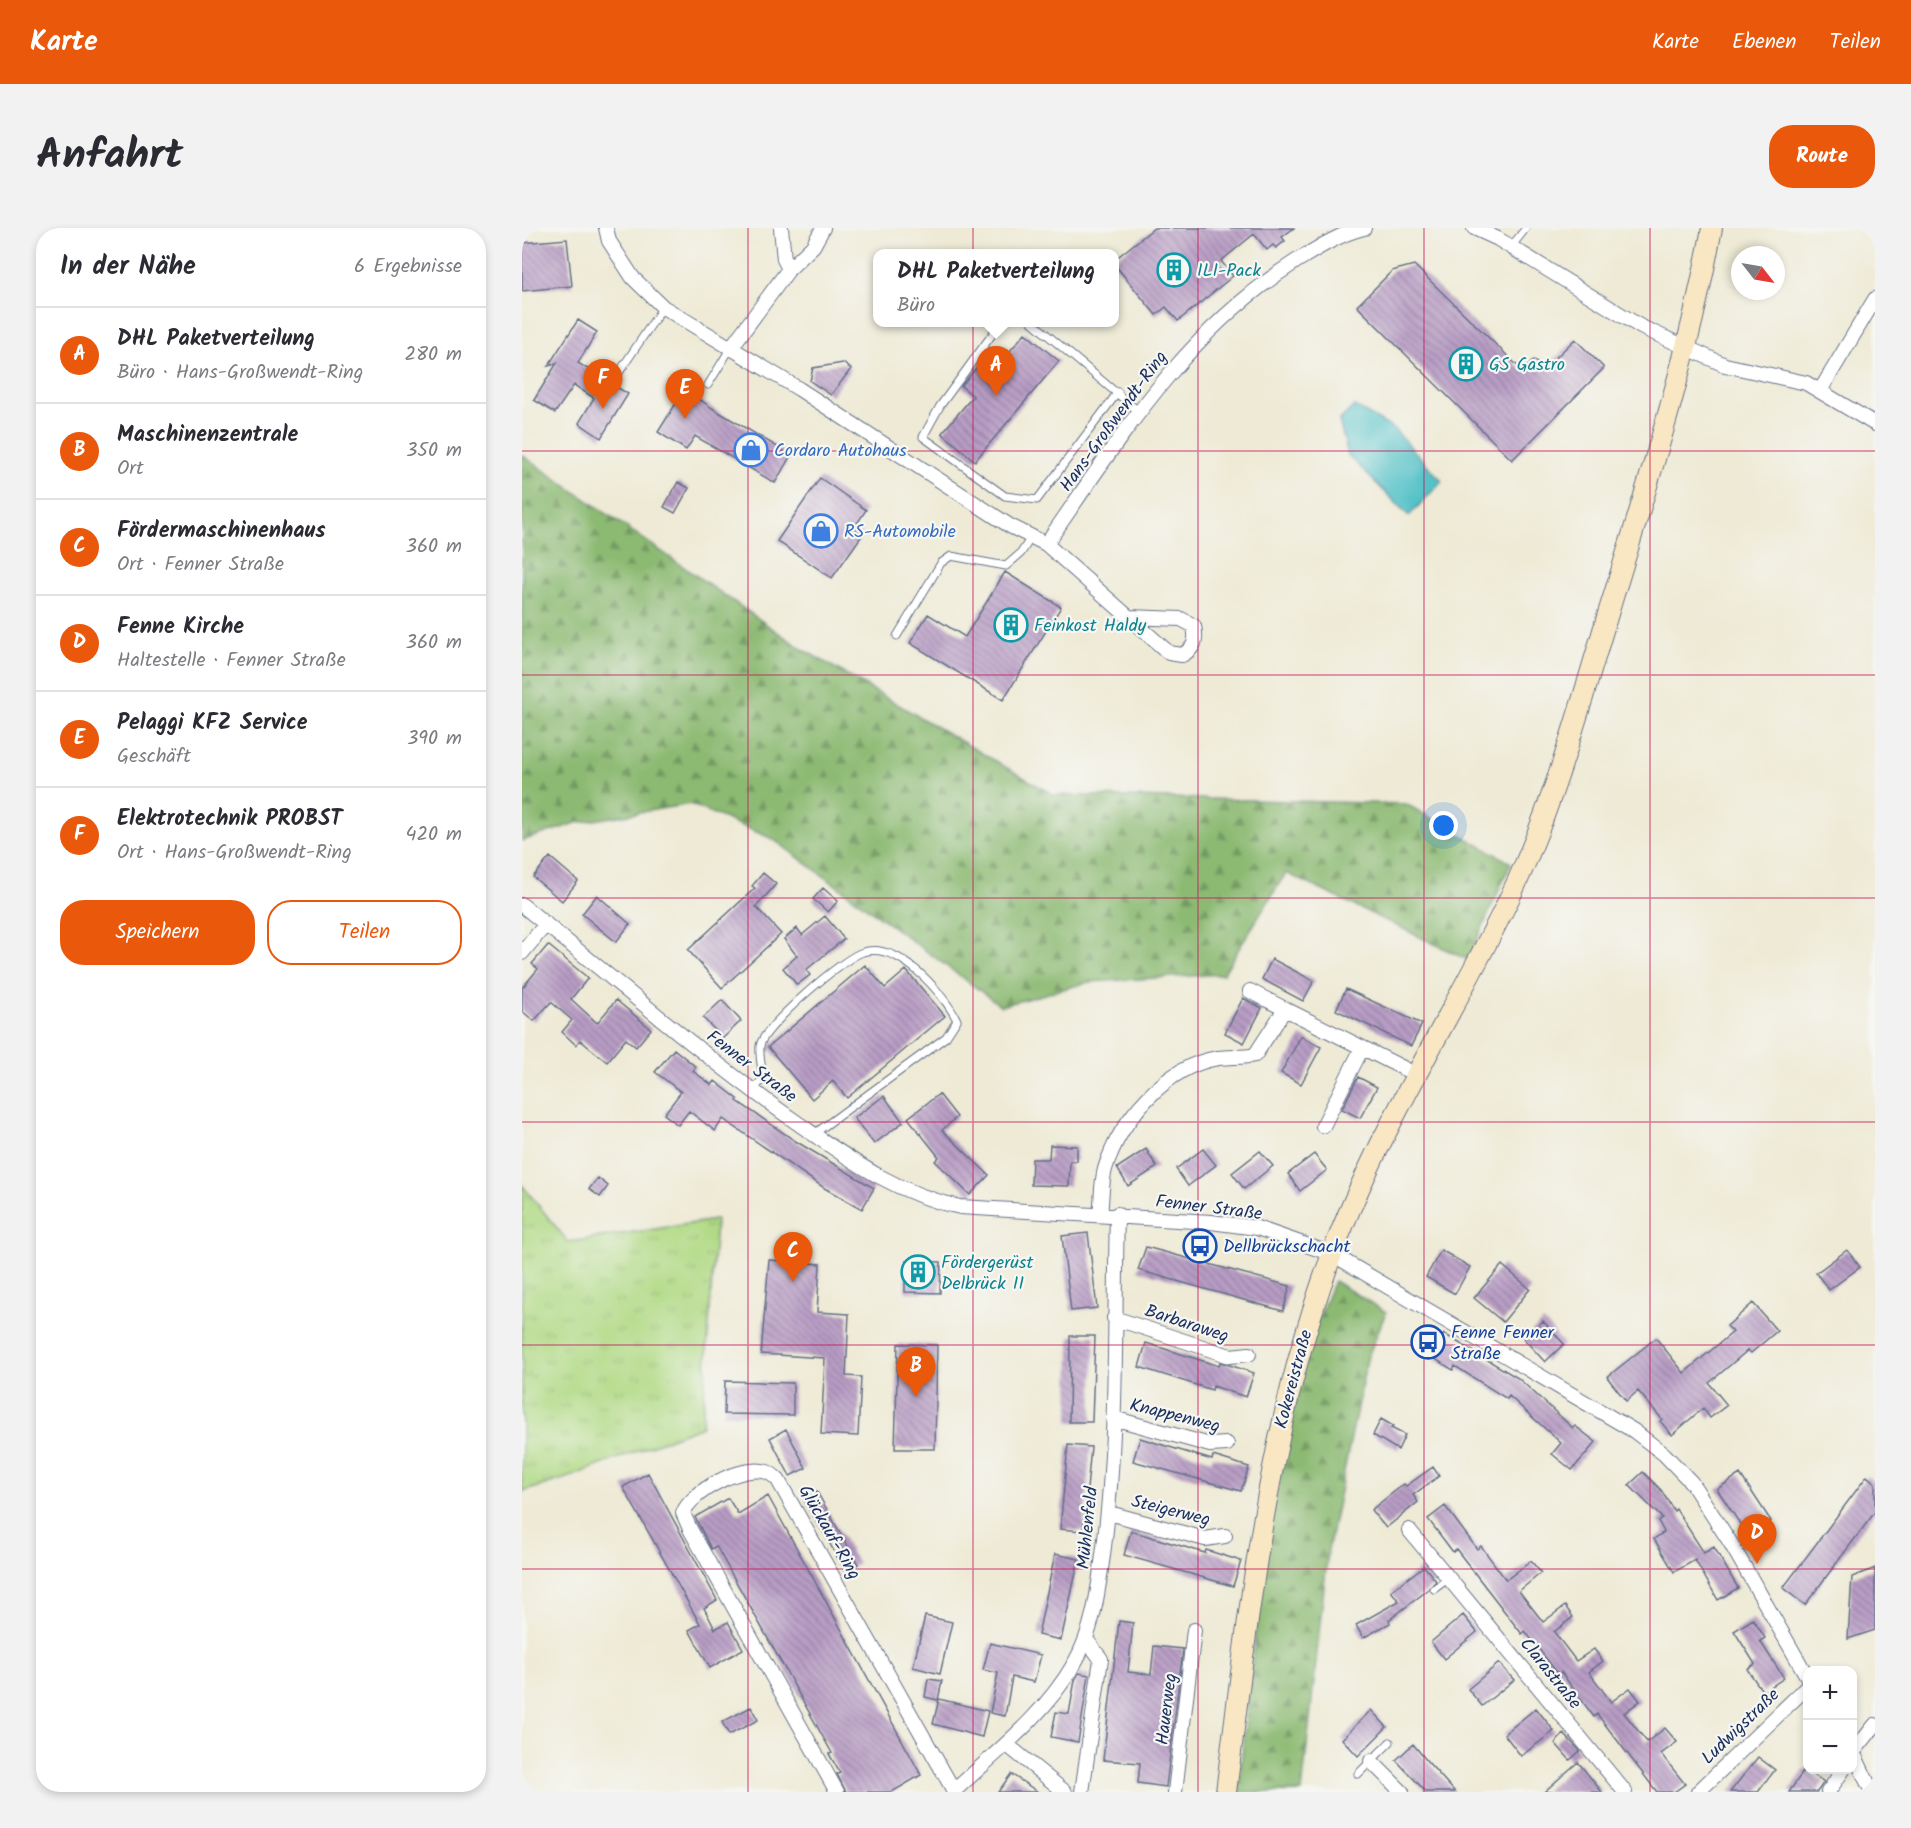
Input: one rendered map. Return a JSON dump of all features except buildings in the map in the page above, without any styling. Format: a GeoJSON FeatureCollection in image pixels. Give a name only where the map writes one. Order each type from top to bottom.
{"type":"FeatureCollection","features":[{"type":"Feature","properties":{"kind":"main road","name":"Kokereistraße"},"geometry":{"type":"LineString","coordinates":[[1226,1792],[1256,1562],[1279,1428],[1303,1339],[1332,1254],[1377,1154],[1509,898],[1548,800],[1658,450],[1704,270],[1712,228]]}},
{"type":"Feature","properties":{"kind":"street"},"geometry":{"type":"LineString","coordinates":[[606,228],[609,240],[633,278],[663,307],[729,349],[799,389],[1010,526],[1046,543],[1168,653],[1182,656],[1193,649],[1197,638],[1194,626],[1181,619],[1129,617]]}},
{"type":"Feature","properties":{"kind":"street"},"geometry":{"type":"LineString","coordinates":[[781,228],[784,259],[789,269]]}},
{"type":"Feature","properties":{"kind":"street"},"geometry":{"type":"LineString","coordinates":[[729,349],[789,269],[813,246],[823,228]]}},
{"type":"Feature","properties":{"kind":"street","name":"Hans-Großwendt-Ring"},"geometry":{"type":"LineString","coordinates":[[1046,543],[1138,411],[1185,353],[1270,278],[1322,245],[1364,228]]}},
{"type":"Feature","properties":{"kind":"street"},"geometry":{"type":"LineString","coordinates":[[1474,228],[1511,247],[1641,327],[1725,364],[1780,376],[1820,391],[1875,424]]}},
{"type":"Feature","properties":{"kind":"street"},"geometry":{"type":"LineString","coordinates":[[1820,391],[1875,299]]}},
{"type":"Feature","properties":{"kind":"street","name":"Fenner Straße"},"geometry":{"type":"LineString","coordinates":[[522,905],[753,1092],[874,1175],[908,1192],[937,1202],[988,1209],[1118,1214],[1257,1228],[1332,1254],[1634,1431],[1664,1454],[1691,1482],[1730,1542],[1803,1669]]}},
{"type":"Feature","properties":{"kind":"street"},"geometry":{"type":"LineString","coordinates":[[522,953],[546,924]]}},
{"type":"Feature","properties":{"kind":"street"},"geometry":{"type":"LineString","coordinates":[[1250,991],[1407,1070]]}},
{"type":"Feature","properties":{"kind":"street"},"geometry":{"type":"LineString","coordinates":[[1101,1214],[1105,1170],[1114,1147],[1131,1117],[1160,1087],[1193,1066],[1218,1058],[1255,1055],[1285,1009]]}},
{"type":"Feature","properties":{"kind":"street"},"geometry":{"type":"LineString","coordinates":[[1323,1126],[1362,1048]]}},
{"type":"Feature","properties":{"kind":"street","name":"Mühlenfeld"},"geometry":{"type":"LineString","coordinates":[[953,1792],[1039,1714],[1058,1691],[1076,1662],[1086,1638],[1098,1596],[1109,1513],[1118,1214]]}},
{"type":"Feature","properties":{"kind":"street","name":"Barbaraweg"},"geometry":{"type":"LineString","coordinates":[[1114,1318],[1230,1356],[1249,1354]]}},
{"type":"Feature","properties":{"kind":"street","name":"Knappenweg"},"geometry":{"type":"LineString","coordinates":[[1113,1418],[1210,1445],[1227,1444]]}},
{"type":"Feature","properties":{"kind":"street","name":"Glückauf-Ring"},"geometry":{"type":"LineString","coordinates":[[837,1792],[690,1529],[684,1514],[687,1503],[726,1478],[745,1473],[766,1472],[778,1480],[953,1792]]}},
{"type":"Feature","properties":{"kind":"street","name":"Steigerweg"},"geometry":{"type":"LineString","coordinates":[[1109,1513],[1205,1539],[1225,1536]]}},
{"type":"Feature","properties":{"kind":"street","name":"Clarastraße"},"geometry":{"type":"LineString","coordinates":[[1409,1530],[1625,1792]]}},
{"type":"Feature","properties":{"kind":"street","name":"Hauerweg"},"geometry":{"type":"LineString","coordinates":[[1174,1792],[1194,1630]]}},
{"type":"Feature","properties":{"kind":"street"},"geometry":{"type":"LineString","coordinates":[[1082,1792],[1101,1659],[1086,1638]]}},
{"type":"Feature","properties":{"kind":"street","name":"Ludwigstraße"},"geometry":{"type":"LineString","coordinates":[[1698,1792],[1803,1691]]}},
{"type":"Feature","properties":{"kind":"street"},"geometry":{"type":"LineString","coordinates":[[1857,1747],[1875,1725]]}},
{"type":"Feature","properties":{"kind":"street"},"geometry":{"type":"LineString","coordinates":[[1006,1744],[1065,1792]]}},
{"type":"Feature","properties":{"kind":"street"},"geometry":{"type":"LineString","coordinates":[[1371,1761],[1402,1792]]}},
{"type":"Feature","properties":{"kind":"street"},"geometry":{"type":"LineString","coordinates":[[1857,1761],[1870,1789]]}},
{"type":"Feature","properties":{"kind":"street"},"geometry":{"type":"LineString","coordinates":[[1828,1792],[1839,1774]]}},
{"type":"Feature","properties":{"kind":"lane"},"geometry":{"type":"LineString","coordinates":[[1511,247],[1526,228]]}},
{"type":"Feature","properties":{"kind":"lane"},"geometry":{"type":"LineString","coordinates":[[618,374],[663,307]]}},
{"type":"Feature","properties":{"kind":"lane"},"geometry":{"type":"LineString","coordinates":[[998,327],[940,406],[923,437],[1005,496],[1037,500],[1118,392]]}},
{"type":"Feature","properties":{"kind":"lane"},"geometry":{"type":"LineString","coordinates":[[1038,327],[1138,411]]}},
{"type":"Feature","properties":{"kind":"lane"},"geometry":{"type":"LineString","coordinates":[[708,385],[729,349]]}},
{"type":"Feature","properties":{"kind":"lane"},"geometry":{"type":"LineString","coordinates":[[897,636],[941,563],[951,556],[1006,566],[1021,553],[1032,536]]}},
{"type":"Feature","properties":{"kind":"lane"},"geometry":{"type":"LineString","coordinates":[[753,1092],[763,1078],[760,1045],[778,1017],[864,951],[884,952],[906,959],[950,1008],[957,1020],[946,1037],[814,1134]]}},
{"type":"Feature","properties":{"kind":"lane"},"geometry":{"type":"LineString","coordinates":[[1434,1590],[1449,1578]]}},
{"type":"Feature","properties":{"kind":"lane"},"geometry":{"type":"LineString","coordinates":[[1358,1774],[1390,1742]]}},
{"type":"Feature","properties":{"kind":"green space"},"geometry":{"type":"Polygon","coordinates":[[[522,455],[802,649],[1054,795],[1406,804],[1511,863],[1468,960],[1286,873],[1223,974],[1089,982],[1001,1006],[773,839],[690,804],[576,823],[522,841],[522,455]]]}},
{"type":"Feature","properties":{"kind":"green space"},"geometry":{"type":"Polygon","coordinates":[[[522,1185],[568,1242],[716,1220],[702,1426],[567,1478],[522,1492],[522,1185]]]}},
{"type":"Feature","properties":{"kind":"green space"},"geometry":{"type":"Polygon","coordinates":[[[1334,1281],[1386,1312],[1367,1359],[1328,1550],[1302,1792],[1238,1792],[1264,1564],[1283,1451],[1311,1340],[1334,1281]]]}},
{"type":"Feature","properties":{"kind":"water"},"geometry":{"type":"Polygon","coordinates":[[[1354,406],[1394,429],[1442,481],[1409,516],[1348,455],[1339,421],[1354,406]]]}},
{"type":"Feature","properties":{"kind":"place","name":"ILI-Pack"},"geometry":{"type":"Point","coordinates":[1174,270]}},
{"type":"Feature","properties":{"kind":"place","name":"GS Gastro"},"geometry":{"type":"Point","coordinates":[1466,364]}},
{"type":"Feature","properties":{"kind":"place","name":"DHL Paketverteilung"},"geometry":{"type":"Point","coordinates":[996,396]}},
{"type":"Feature","properties":{"kind":"place","name":"Elektrotechnik PROBST"},"geometry":{"type":"Point","coordinates":[603,409]}},
{"type":"Feature","properties":{"kind":"place","name":"Pelaggi KFZ Service"},"geometry":{"type":"Point","coordinates":[685,419]}},
{"type":"Feature","properties":{"kind":"place","name":"Cordaro Autohaus"},"geometry":{"type":"Point","coordinates":[751,450]}},
{"type":"Feature","properties":{"kind":"place","name":"RS-Automobile"},"geometry":{"type":"Point","coordinates":[821,531]}},
{"type":"Feature","properties":{"kind":"place","name":"Feinkost Haldy"},"geometry":{"type":"Point","coordinates":[1011,625]}},
{"type":"Feature","properties":{"kind":"place","name":"Dellbrückschacht"},"geometry":{"type":"Point","coordinates":[1200,1246]}},
{"type":"Feature","properties":{"kind":"place","name":"Fördergerüst Delbrück II"},"geometry":{"type":"Point","coordinates":[918,1272]}},
{"type":"Feature","properties":{"kind":"place","name":"Fördermaschinenhaus"},"geometry":{"type":"Point","coordinates":[793,1282]}},
{"type":"Feature","properties":{"kind":"place","name":"Fenne Fenner Straße"},"geometry":{"type":"Point","coordinates":[1428,1342]}},
{"type":"Feature","properties":{"kind":"place","name":"Maschinenzentrale"},"geometry":{"type":"Point","coordinates":[916,1397]}},
{"type":"Feature","properties":{"kind":"place","name":"Fenne Kirche"},"geometry":{"type":"Point","coordinates":[1757,1564]}}]}
